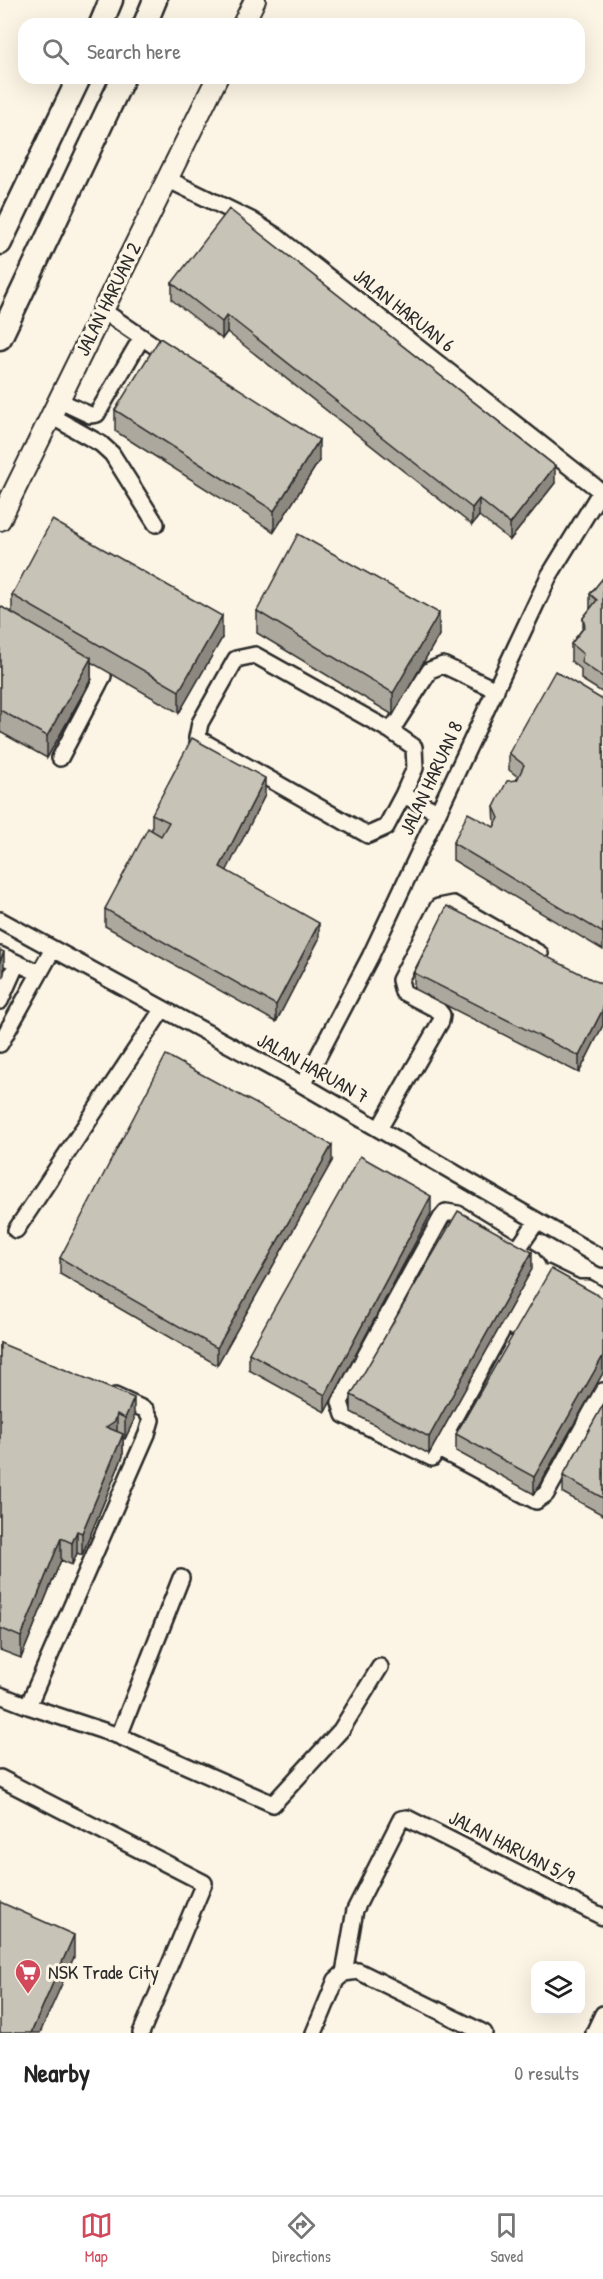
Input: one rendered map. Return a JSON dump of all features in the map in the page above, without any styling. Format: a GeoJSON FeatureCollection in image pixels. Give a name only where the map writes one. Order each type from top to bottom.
{"type":"FeatureCollection","features":[{"type":"Feature","properties":{"kind":"highway"},"geometry":{"type":"LineString","coordinates":[[104,18],[111,0]]}},
{"type":"Feature","properties":{"kind":"highway"},"geometry":{"type":"LineString","coordinates":[[148,18],[155,0]]}},
{"type":"Feature","properties":{"kind":"highway"},"geometry":{"type":"LineString","coordinates":[[0,243],[76,84]]}},
{"type":"Feature","properties":{"kind":"highway"},"geometry":{"type":"LineString","coordinates":[[0,338],[120,84]]}},
{"type":"Feature","properties":{"kind":"main road"},"geometry":{"type":"LineString","coordinates":[[246,18],[255,0]]}},
{"type":"Feature","properties":{"kind":"main road","name":"JALAN HARUAN 2"},"geometry":{"type":"LineString","coordinates":[[0,520],[214,84]]}},
{"type":"Feature","properties":{"kind":"street","name":"JALAN HARUAN 6"},"geometry":{"type":"LineString","coordinates":[[167,178],[251,220],[276,236],[602,492]]}},
{"type":"Feature","properties":{"kind":"street"},"geometry":{"type":"LineString","coordinates":[[102,310],[181,364]]}},
{"type":"Feature","properties":{"kind":"street"},"geometry":{"type":"LineString","coordinates":[[55,408],[90,415],[97,414],[142,337]]}},
{"type":"Feature","properties":{"kind":"street"},"geometry":{"type":"LineString","coordinates":[[55,408],[112,454],[156,524]]}},
{"type":"Feature","properties":{"kind":"street","name":"JALAN HARUAN 8"},"geometry":{"type":"LineString","coordinates":[[303,1085],[370,957],[549,576],[602,492]]}},
{"type":"Feature","properties":{"kind":"street"},"geometry":{"type":"LineString","coordinates":[[60,758],[103,676],[62,651]]}},
{"type":"Feature","properties":{"kind":"street"},"geometry":{"type":"LineString","coordinates":[[255,655],[391,731],[414,747],[415,768],[403,795],[386,827],[368,835],[197,738],[200,723],[236,659],[255,655]]}},
{"type":"Feature","properties":{"kind":"street"},"geometry":{"type":"LineString","coordinates":[[391,731],[430,670],[443,665],[496,690]]}},
{"type":"Feature","properties":{"kind":"street"},"geometry":{"type":"LineString","coordinates":[[403,795],[438,812]]}},
{"type":"Feature","properties":{"kind":"street"},"geometry":{"type":"LineString","coordinates":[[380,1129],[441,1022],[442,1015],[438,1010],[403,992],[400,987],[400,980],[438,907],[453,904],[551,960]]}},
{"type":"Feature","properties":{"kind":"street","name":"JALAN HARUAN 7"},"geometry":{"type":"LineString","coordinates":[[0,920],[303,1085],[603,1259]]}},
{"type":"Feature","properties":{"kind":"street"},"geometry":{"type":"LineString","coordinates":[[0,1044],[53,949]]}},
{"type":"Feature","properties":{"kind":"street"},"geometry":{"type":"LineString","coordinates":[[0,955],[39,973]]}},
{"type":"Feature","properties":{"kind":"street"},"geometry":{"type":"LineString","coordinates":[[0,1001],[17,963]]}},
{"type":"Feature","properties":{"kind":"street"},"geometry":{"type":"LineString","coordinates":[[16,1230],[162,1010]]}},
{"type":"Feature","properties":{"kind":"street"},"geometry":{"type":"LineString","coordinates":[[446,1212],[458,1214],[517,1250],[532,1258],[537,1266],[432,1458],[344,1415],[340,1402],[342,1396],[446,1212]]}},
{"type":"Feature","properties":{"kind":"street"},"geometry":{"type":"LineString","coordinates":[[517,1250],[537,1221]]}},
{"type":"Feature","properties":{"kind":"street"},"geometry":{"type":"LineString","coordinates":[[603,1297],[588,1288],[577,1288],[546,1273],[446,1453],[532,1501],[539,1500],[546,1494],[603,1391]]}},
{"type":"Feature","properties":{"kind":"street"},"geometry":{"type":"LineString","coordinates":[[28,1706],[138,1456],[151,1420],[146,1410],[139,1406],[96,1389]]}},
{"type":"Feature","properties":{"kind":"street"},"geometry":{"type":"LineString","coordinates":[[119,1736],[181,1578]]}},
{"type":"Feature","properties":{"kind":"street"},"geometry":{"type":"LineString","coordinates":[[0,1695],[119,1736],[273,1804],[340,1730],[380,1667]]}},
{"type":"Feature","properties":{"kind":"street"},"geometry":{"type":"LineString","coordinates":[[0,1778],[204,1883],[141,2033]]}},
{"type":"Feature","properties":{"kind":"street","name":"JALAN HARUAN 5/9"},"geometry":{"type":"LineString","coordinates":[[344,1972],[355,1910],[401,1819],[407,1818],[603,1917]]}},
{"type":"Feature","properties":{"kind":"street"},"geometry":{"type":"LineString","coordinates":[[315,2032],[336,1980],[344,1972],[358,1971],[484,2033]]}},
{"type":"Feature","properties":{"kind":"street"},"geometry":{"type":"LineString","coordinates":[[594,2033],[603,2014]]}},
{"type":"Feature","properties":{"kind":"building"},"geometry":{"type":"Polygon","coordinates":[[[229,209],[555,466],[510,524],[479,499],[472,508],[227,315],[222,322],[172,283],[229,209]]]}},
{"type":"Feature","properties":{"kind":"building"},"geometry":{"type":"Polygon","coordinates":[[[160,338],[319,440],[274,511],[115,410],[160,338]]]}},
{"type":"Feature","properties":{"kind":"building"},"geometry":{"type":"Polygon","coordinates":[[[52,520],[222,616],[179,691],[12,595],[52,520]]]}},
{"type":"Feature","properties":{"kind":"building"},"geometry":{"type":"Polygon","coordinates":[[[298,534],[439,613],[393,693],[257,611],[298,534]]]}},
{"type":"Feature","properties":{"kind":"building"},"geometry":{"type":"Polygon","coordinates":[[[603,578],[603,677],[581,662],[583,654],[571,644],[585,626],[583,618],[597,600],[590,594],[603,578]]]}},
{"type":"Feature","properties":{"kind":"building"},"geometry":{"type":"Polygon","coordinates":[[[0,606],[91,658],[47,736],[0,710],[0,606]]]}},
{"type":"Feature","properties":{"kind":"building"},"geometry":{"type":"Polygon","coordinates":[[[555,671],[603,700],[603,933],[453,843],[468,813],[494,827],[499,818],[494,807],[507,781],[517,780],[524,765],[509,753],[555,671]]]}},
{"type":"Feature","properties":{"kind":"building"},"geometry":{"type":"Polygon","coordinates":[[[192,738],[265,778],[220,867],[319,923],[276,1005],[105,909],[148,828],[161,836],[169,822],[152,814],[192,738]]]}},
{"type":"Feature","properties":{"kind":"building"},"geometry":{"type":"Polygon","coordinates":[[[447,906],[603,985],[603,1009],[579,1056],[414,973],[447,906]]]}},
{"type":"Feature","properties":{"kind":"building"},"geometry":{"type":"Polygon","coordinates":[[[166,1055],[332,1145],[217,1348],[60,1258],[166,1055]]]}},
{"type":"Feature","properties":{"kind":"building"},"geometry":{"type":"Polygon","coordinates":[[[360,1156],[431,1196],[325,1395],[249,1353],[360,1156]]]}},
{"type":"Feature","properties":{"kind":"building"},"geometry":{"type":"Polygon","coordinates":[[[458,1211],[532,1252],[429,1437],[351,1395],[458,1211]]]}},
{"type":"Feature","properties":{"kind":"building"},"geometry":{"type":"Polygon","coordinates":[[[551,1269],[603,1298],[603,1356],[534,1477],[456,1434],[551,1269]]]}},
{"type":"Feature","properties":{"kind":"building"},"geometry":{"type":"Polygon","coordinates":[[[0,1343],[134,1398],[125,1418],[117,1414],[115,1421],[106,1427],[123,1434],[82,1533],[77,1531],[72,1543],[61,1538],[21,1637],[0,1628],[0,1343]]]}},
{"type":"Feature","properties":{"kind":"building"},"geometry":{"type":"Polygon","coordinates":[[[603,1405],[603,1498],[563,1476],[603,1405]]]}},
{"type":"Feature","properties":{"kind":"building","name":"NSK Trade City"},"geometry":{"type":"Polygon","coordinates":[[[0,1902],[74,1935],[31,2033],[0,2033],[0,1902]]]}},
{"type":"Feature","properties":{"kind":"place","name":"NSK Trade City"},"geometry":{"type":"Point","coordinates":[28,1995]}}]}
